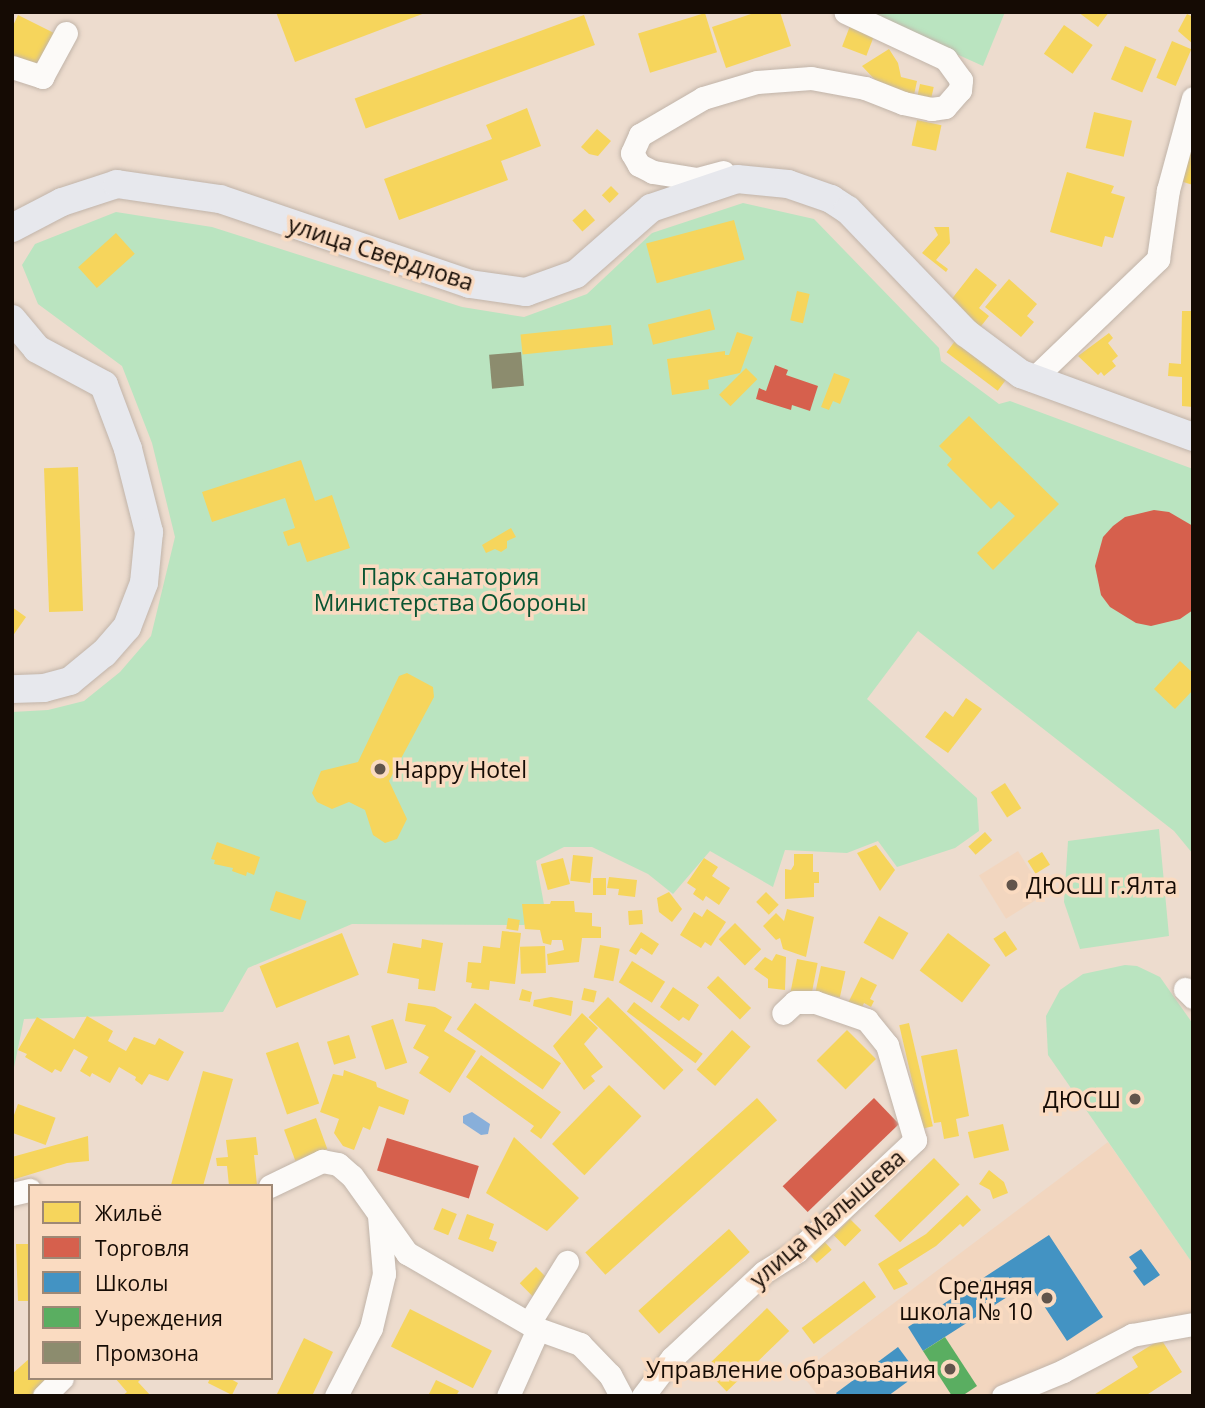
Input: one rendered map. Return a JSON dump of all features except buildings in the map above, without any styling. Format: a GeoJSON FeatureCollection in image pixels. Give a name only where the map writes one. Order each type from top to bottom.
{"type":"FeatureCollection","features":[{"type":"Feature","properties":{"kind":"main road","name":"улица Свердлова"},"geometry":{"type":"LineString","coordinates":[[12,228],[62,202],[117,184],[220,199],[470,284],[526,292],[576,274],[651,208],[737,179],[788,184],[831,199],[848,210],[966,333],[1032,380],[1193,438]]}},
{"type":"Feature","properties":{"kind":"main road"},"geometry":{"type":"LineString","coordinates":[[12,318],[37,349],[104,385],[128,449],[149,532],[144,583],[127,627],[104,653],[70,681],[44,688],[12,689]]}},
{"type":"Feature","properties":{"kind":"street"},"geometry":{"type":"LineString","coordinates":[[788,184],[786,175],[743,167],[697,179],[653,172],[639,165],[632,153],[640,135],[704,98],[757,82],[811,78],[865,88],[903,103],[931,109],[945,107],[960,90],[961,80],[946,59],[845,12]]}},
{"type":"Feature","properties":{"kind":"street"},"geometry":{"type":"LineString","coordinates":[[12,67],[42,77],[66,33]]}},
{"type":"Feature","properties":{"kind":"street"},"geometry":{"type":"LineString","coordinates":[[1032,380],[1158,259],[1175,158],[1193,98]]}},
{"type":"Feature","properties":{"kind":"street","name":"улица Малышева"},"geometry":{"type":"LineString","coordinates":[[643,1396],[673,1358],[764,1272],[797,1251],[915,1140],[887,1045],[867,1020],[815,1002],[794,1002],[783,1013]]}},
{"type":"Feature","properties":{"kind":"street"},"geometry":{"type":"LineString","coordinates":[[273,1185],[322,1161],[338,1164],[352,1176],[407,1253],[533,1326],[580,1344],[610,1375],[621,1396]]}},
{"type":"Feature","properties":{"kind":"street"},"geometry":{"type":"LineString","coordinates":[[335,1396],[371,1328],[381,1287],[384,1274],[378,1213]]}},
{"type":"Feature","properties":{"kind":"street"},"geometry":{"type":"LineString","coordinates":[[509,1396],[533,1326],[567,1262]]}},
{"type":"Feature","properties":{"kind":"street"},"geometry":{"type":"LineString","coordinates":[[1003,1396],[1063,1371],[1132,1335],[1162,1327],[1193,1324]]}},
{"type":"Feature","properties":{"kind":"street"},"geometry":{"type":"LineString","coordinates":[[44,1396],[60,1380]]}},
{"type":"Feature","properties":{"kind":"shaded area","name":"ДЮСШ г.Ялта"},"geometry":{"type":"Polygon","coordinates":[[[1018,851],[1045,894],[1006,919],[979,875],[1018,851]]]}},
{"type":"Feature","properties":{"kind":"shaded area","name":"Средняя школа № 10"},"geometry":{"type":"Polygon","coordinates":[[[1108,1142],[1193,1264],[1193,1333],[1151,1336],[1098,1366],[1029,1396],[818,1396],[801,1373],[1108,1142]]]}},
{"type":"Feature","properties":{"kind":"green space"},"geometry":{"type":"Polygon","coordinates":[[[863,12],[1005,12],[983,66],[863,12]]]}},
{"type":"Feature","properties":{"kind":"green space","name":"Парк санатория Министерства Обороны"},"geometry":{"type":"Polygon","coordinates":[[[743,203],[814,219],[939,348],[941,361],[999,404],[1010,401],[1193,469],[1193,854],[1174,831],[918,631],[867,699],[977,798],[979,831],[955,848],[897,867],[878,841],[847,853],[785,850],[773,887],[710,851],[673,894],[648,874],[592,847],[564,847],[536,861],[545,910],[524,925],[352,924],[248,968],[223,1012],[24,1019],[12,1077],[12,712],[48,710],[84,701],[120,672],[151,636],[175,537],[152,443],[122,366],[38,304],[22,265],[35,244],[116,212],[212,227],[462,307],[524,317],[587,294],[652,233],[743,203]]]}},
{"type":"Feature","properties":{"kind":"green space"},"geometry":{"type":"Polygon","coordinates":[[[1159,829],[1169,936],[1080,949],[1064,902],[1068,841],[1159,829]]]}},
{"type":"Feature","properties":{"kind":"green space","name":"ДЮСШ"},"geometry":{"type":"Polygon","coordinates":[[[1125,965],[1137,966],[1160,977],[1193,1024],[1193,1264],[1048,1055],[1046,1016],[1060,990],[1083,974],[1125,965]]]}},
{"type":"Feature","properties":{"kind":"water"},"geometry":{"type":"Polygon","coordinates":[[[472,1112],[490,1124],[488,1134],[481,1135],[463,1123],[463,1116],[472,1112]]]}},
{"type":"Feature","properties":{"kind":"place","name":"Happy Hotel"},"geometry":{"type":"Point","coordinates":[380,769]}},
{"type":"Feature","properties":{"kind":"place","name":"ДЮСШ г.Ялта"},"geometry":{"type":"Point","coordinates":[1012,885]}},
{"type":"Feature","properties":{"kind":"place","name":"ДЮСШ"},"geometry":{"type":"Point","coordinates":[1135,1099]}},
{"type":"Feature","properties":{"kind":"place","name":"Средняя школа № 10"},"geometry":{"type":"Point","coordinates":[1047,1298]}},
{"type":"Feature","properties":{"kind":"place","name":"Управление образования"},"geometry":{"type":"Point","coordinates":[950,1369]}}]}
